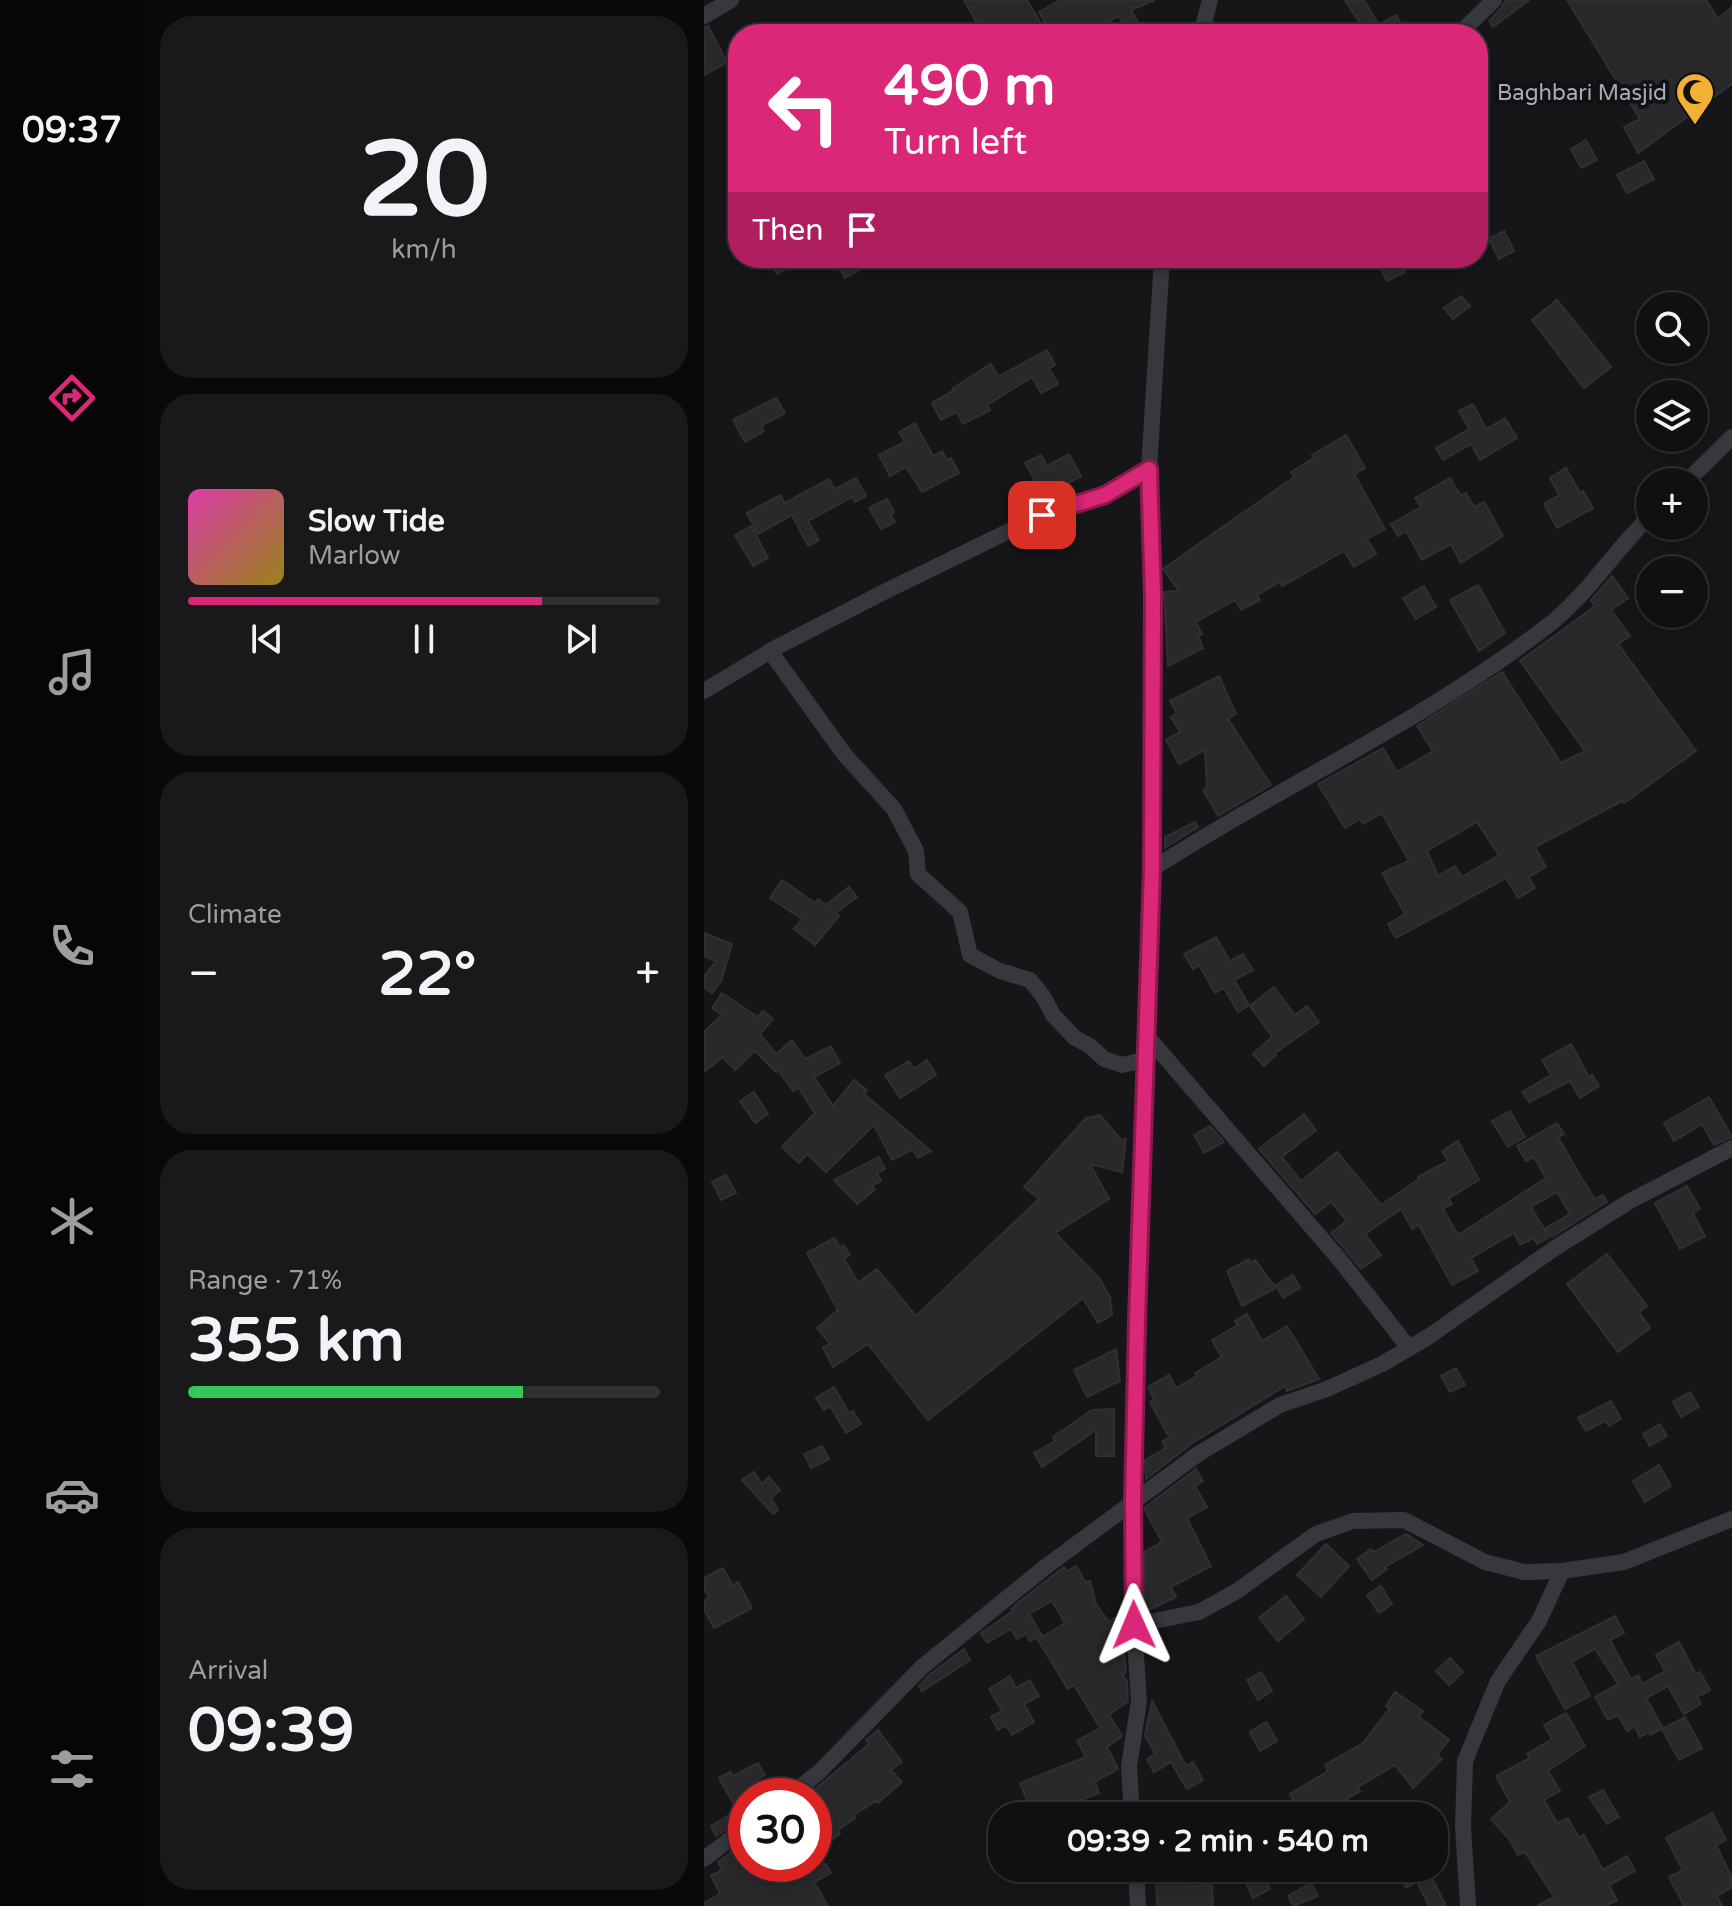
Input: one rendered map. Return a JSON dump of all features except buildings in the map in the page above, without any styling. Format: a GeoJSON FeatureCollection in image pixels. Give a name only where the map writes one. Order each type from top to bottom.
{"type":"FeatureCollection","features":[{"type":"Feature","properties":{"kind":"street"},"geometry":{"type":"LineString","coordinates":[[704,16],[731,0]]}},
{"type":"Feature","properties":{"kind":"street"},"geometry":{"type":"LineString","coordinates":[[1204,24],[1210,0]]}},
{"type":"Feature","properties":{"kind":"street"},"geometry":{"type":"LineString","coordinates":[[1469,24],[1494,0]]}},
{"type":"Feature","properties":{"kind":"street"},"geometry":{"type":"LineString","coordinates":[[1131,1802],[1129,1766],[1139,1701],[1134,1625],[1133,1502],[1152,869],[1153,596],[1149,469],[1161,268]]}},
{"type":"Feature","properties":{"kind":"street"},"geometry":{"type":"LineString","coordinates":[[1700,468],[1732,437]]}},
{"type":"Feature","properties":{"kind":"street"},"geometry":{"type":"LineString","coordinates":[[704,691],[770,651],[1042,515],[1105,495],[1149,469]]}},
{"type":"Feature","properties":{"kind":"street"},"geometry":{"type":"LineString","coordinates":[[1152,869],[1224,823],[1437,701],[1506,657],[1550,625],[1636,529]]}},
{"type":"Feature","properties":{"kind":"street"},"geometry":{"type":"LineString","coordinates":[[770,651],[844,754],[894,809],[916,851],[918,874],[960,912],[970,955],[1000,971],[1030,980],[1060,1023],[1104,1059],[1122,1065],[1144,1060]]}},
{"type":"Feature","properties":{"kind":"street"},"geometry":{"type":"LineString","coordinates":[[1146,1035],[1331,1248],[1409,1348]]}},
{"type":"Feature","properties":{"kind":"street"},"geometry":{"type":"LineString","coordinates":[[812,1778],[922,1667],[1198,1454],[1267,1412],[1382,1364],[1630,1201],[1732,1148]]}},
{"type":"Feature","properties":{"kind":"street"},"geometry":{"type":"LineString","coordinates":[[1134,1625],[1199,1612],[1237,1591],[1316,1534],[1353,1521],[1404,1520],[1485,1562],[1524,1572],[1562,1571],[1624,1562],[1732,1519]]}},
{"type":"Feature","properties":{"kind":"street"},"geometry":{"type":"LineString","coordinates":[[1468,1906],[1463,1827],[1465,1761],[1498,1681],[1539,1621],[1562,1571]]}},
{"type":"Feature","properties":{"kind":"street"},"geometry":{"type":"LineString","coordinates":[[704,1859],[728,1841]]}},
{"type":"Feature","properties":{"kind":"street"},"geometry":{"type":"LineString","coordinates":[[1137,1882],[1138,1906]]}},
{"type":"Feature","properties":{"kind":"place","name":"Baghbari Masjid"},"geometry":{"type":"Point","coordinates":[1695,126]}},
{"type":"Feature","properties":{"kind":"route"},"geometry":{"type":"LineString","coordinates":[[1042,515],[1105,495],[1149,469],[1153,596],[1150,722],[1152,869],[1137,1321],[1134,1625]]}}]}
